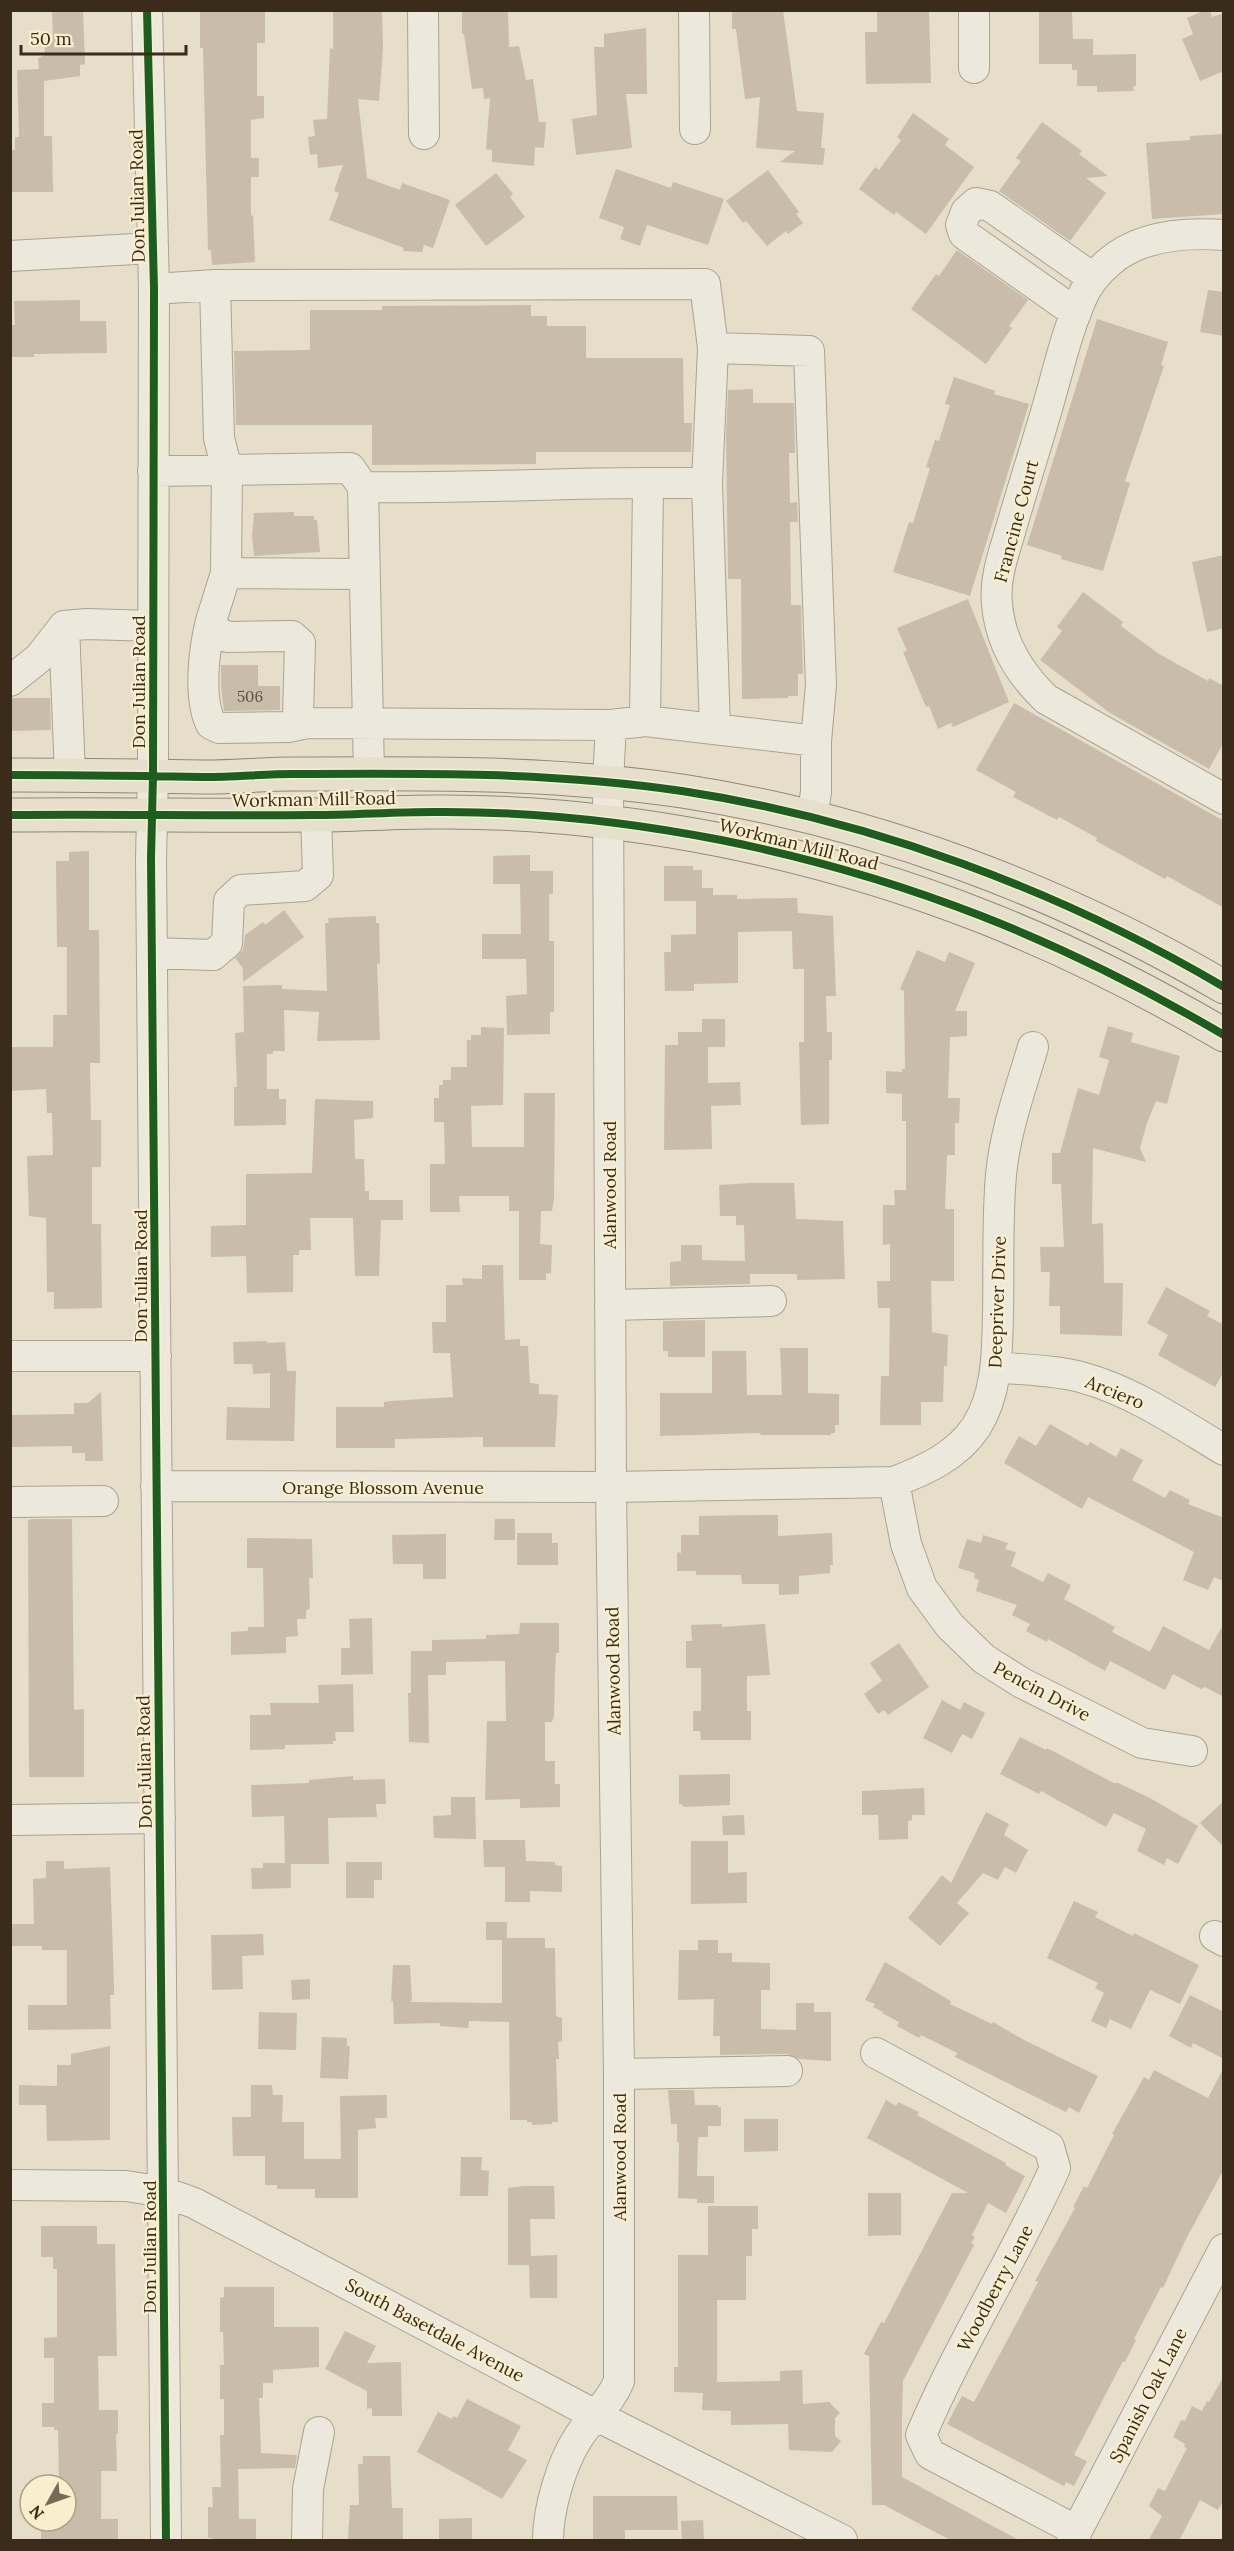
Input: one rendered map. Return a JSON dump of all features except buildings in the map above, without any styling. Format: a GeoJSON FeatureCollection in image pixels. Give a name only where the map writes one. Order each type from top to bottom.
{"type":"FeatureCollection","features":[{"type":"Feature","properties":{"kind":"main road","name":"Workman Mill Road"},"geometry":{"type":"LineString","coordinates":[[10,775],[519,775],[608,782],[739,801],[812,818],[971,867],[1048,898],[1224,987]]}},
{"type":"Feature","properties":{"kind":"main road","name":"Workman Mill Road"},"geometry":{"type":"LineString","coordinates":[[10,815],[152,813],[316,815],[435,812],[608,823],[718,839],[807,859],[903,886],[991,918],[1077,955],[1164,1000],[1224,1035]]}},
{"type":"Feature","properties":{"kind":"street","name":"Don Julian Road"},"geometry":{"type":"LineString","coordinates":[[147,10],[154,289],[152,952],[166,2541]]}},
{"type":"Feature","properties":{"kind":"street"},"geometry":{"type":"LineString","coordinates":[[423,10],[424,134]]}},
{"type":"Feature","properties":{"kind":"street"},"geometry":{"type":"LineString","coordinates":[[694,10],[695,129]]}},
{"type":"Feature","properties":{"kind":"street"},"geometry":{"type":"LineString","coordinates":[[974,10],[974,68]]}},
{"type":"Feature","properties":{"kind":"street"},"geometry":{"type":"LineString","coordinates":[[1076,313],[964,234],[961,225],[966,212],[976,203],[990,206],[1093,278]]}},
{"type":"Feature","properties":{"kind":"street","name":"Francine Court"},"geometry":{"type":"LineString","coordinates":[[1224,236],[1208,234],[1165,238],[1135,244],[1108,262],[1093,278],[1076,313],[999,570],[997,603],[1002,631],[1016,664],[1046,699],[1224,799]]}},
{"type":"Feature","properties":{"kind":"street"},"geometry":{"type":"LineString","coordinates":[[10,256],[153,248]]}},
{"type":"Feature","properties":{"kind":"street"},"geometry":{"type":"LineString","coordinates":[[154,289],[215,285],[705,284],[713,348],[707,483],[715,729]]}},
{"type":"Feature","properties":{"kind":"street"},"geometry":{"type":"LineString","coordinates":[[215,285],[219,438],[227,470],[226,573],[204,647],[206,714],[210,724],[219,728],[288,727],[307,723],[611,725],[645,720],[816,741]]}},
{"type":"Feature","properties":{"kind":"street"},"geometry":{"type":"LineString","coordinates":[[713,348],[809,351],[822,685],[816,741],[816,792],[812,818]]}},
{"type":"Feature","properties":{"kind":"street"},"geometry":{"type":"LineString","coordinates":[[153,471],[350,468],[363,487],[366,725],[369,774]]}},
{"type":"Feature","properties":{"kind":"street"},"geometry":{"type":"LineString","coordinates":[[645,720],[648,483]]}},
{"type":"Feature","properties":{"kind":"street"},"geometry":{"type":"LineString","coordinates":[[363,487],[707,483]]}},
{"type":"Feature","properties":{"kind":"street"},"geometry":{"type":"LineString","coordinates":[[226,573],[363,574]]}},
{"type":"Feature","properties":{"kind":"street"},"geometry":{"type":"LineString","coordinates":[[211,621],[216,631],[227,638],[292,636],[300,643],[298,715],[307,723]]}},
{"type":"Feature","properties":{"kind":"street"},"geometry":{"type":"LineString","coordinates":[[10,681],[39,658],[64,626],[87,624],[153,626]]}},
{"type":"Feature","properties":{"kind":"street"},"geometry":{"type":"LineString","coordinates":[[64,626],[70,775]]}},
{"type":"Feature","properties":{"kind":"street","name":"Alanwood Road"},"geometry":{"type":"LineString","coordinates":[[548,2541],[548,2520],[558,2482],[578,2438],[597,2416],[619,2381],[619,2074],[610,1305],[608,782],[611,725]]}},
{"type":"Feature","properties":{"kind":"street"},"geometry":{"type":"LineString","coordinates":[[152,952],[213,955],[227,943],[229,901],[241,890],[305,886],[318,875],[316,815]]}},
{"type":"Feature","properties":{"kind":"street","name":"Deepriver Drive"},"geometry":{"type":"LineString","coordinates":[[611,1487],[894,1482],[927,1469],[955,1450],[976,1427],[989,1400],[996,1367],[1001,1174],[1010,1125],[1034,1047]]}},
{"type":"Feature","properties":{"kind":"street"},"geometry":{"type":"LineString","coordinates":[[610,1305],[771,1300]]}},
{"type":"Feature","properties":{"kind":"street"},"geometry":{"type":"LineString","coordinates":[[10,1356],[156,1356]]}},
{"type":"Feature","properties":{"kind":"street","name":"Arciero"},"geometry":{"type":"LineString","coordinates":[[996,1367],[1081,1377],[1109,1386],[1155,1409],[1224,1450]]}},
{"type":"Feature","properties":{"kind":"street","name":"Pencin Drive"},"geometry":{"type":"LineString","coordinates":[[894,1482],[906,1544],[922,1588],[950,1626],[984,1659],[1022,1683],[1142,1743],[1192,1751]]}},
{"type":"Feature","properties":{"kind":"street","name":"Orange Blossom Avenue"},"geometry":{"type":"LineString","coordinates":[[156,1486],[611,1487]]}},
{"type":"Feature","properties":{"kind":"street"},"geometry":{"type":"LineString","coordinates":[[10,1502],[103,1501]]}},
{"type":"Feature","properties":{"kind":"street"},"geometry":{"type":"LineString","coordinates":[[10,1820],[160,1818]]}},
{"type":"Feature","properties":{"kind":"street","name":"Woodberry Lane"},"geometry":{"type":"LineString","coordinates":[[876,2053],[1049,2147],[1055,2168],[1029,2227],[940,2390],[921,2435],[930,2454],[1075,2536]]}},
{"type":"Feature","properties":{"kind":"street"},"geometry":{"type":"LineString","coordinates":[[619,2074],[788,2071]]}},
{"type":"Feature","properties":{"kind":"street","name":"South Basetdale Avenue"},"geometry":{"type":"LineString","coordinates":[[10,2185],[126,2186],[164,2192],[194,2204],[597,2416],[842,2541]]}},
{"type":"Feature","properties":{"kind":"street","name":"Spanish Oak Lane"},"geometry":{"type":"LineString","coordinates":[[1075,2536],[1224,2249]]}},
{"type":"Feature","properties":{"kind":"street"},"geometry":{"type":"LineString","coordinates":[[307,2541],[308,2489],[319,2432]]}},
{"type":"Feature","properties":{"kind":"cycle path"},"geometry":{"type":"LineString","coordinates":[[147,10],[154,289],[151,858],[166,2540]]}},
{"type":"Feature","properties":{"kind":"cycle path"},"geometry":{"type":"LineString","coordinates":[[10,775],[205,777],[293,774],[488,775],[586,780],[682,791],[823,820],[893,840],[962,864],[1030,890],[1096,920],[1224,987]]}},
{"type":"Feature","properties":{"kind":"cycle path"},"geometry":{"type":"LineString","coordinates":[[10,815],[505,813],[614,823],[721,840],[789,855],[854,873],[981,916],[1042,941],[1103,970],[1224,1035]]}}]}
